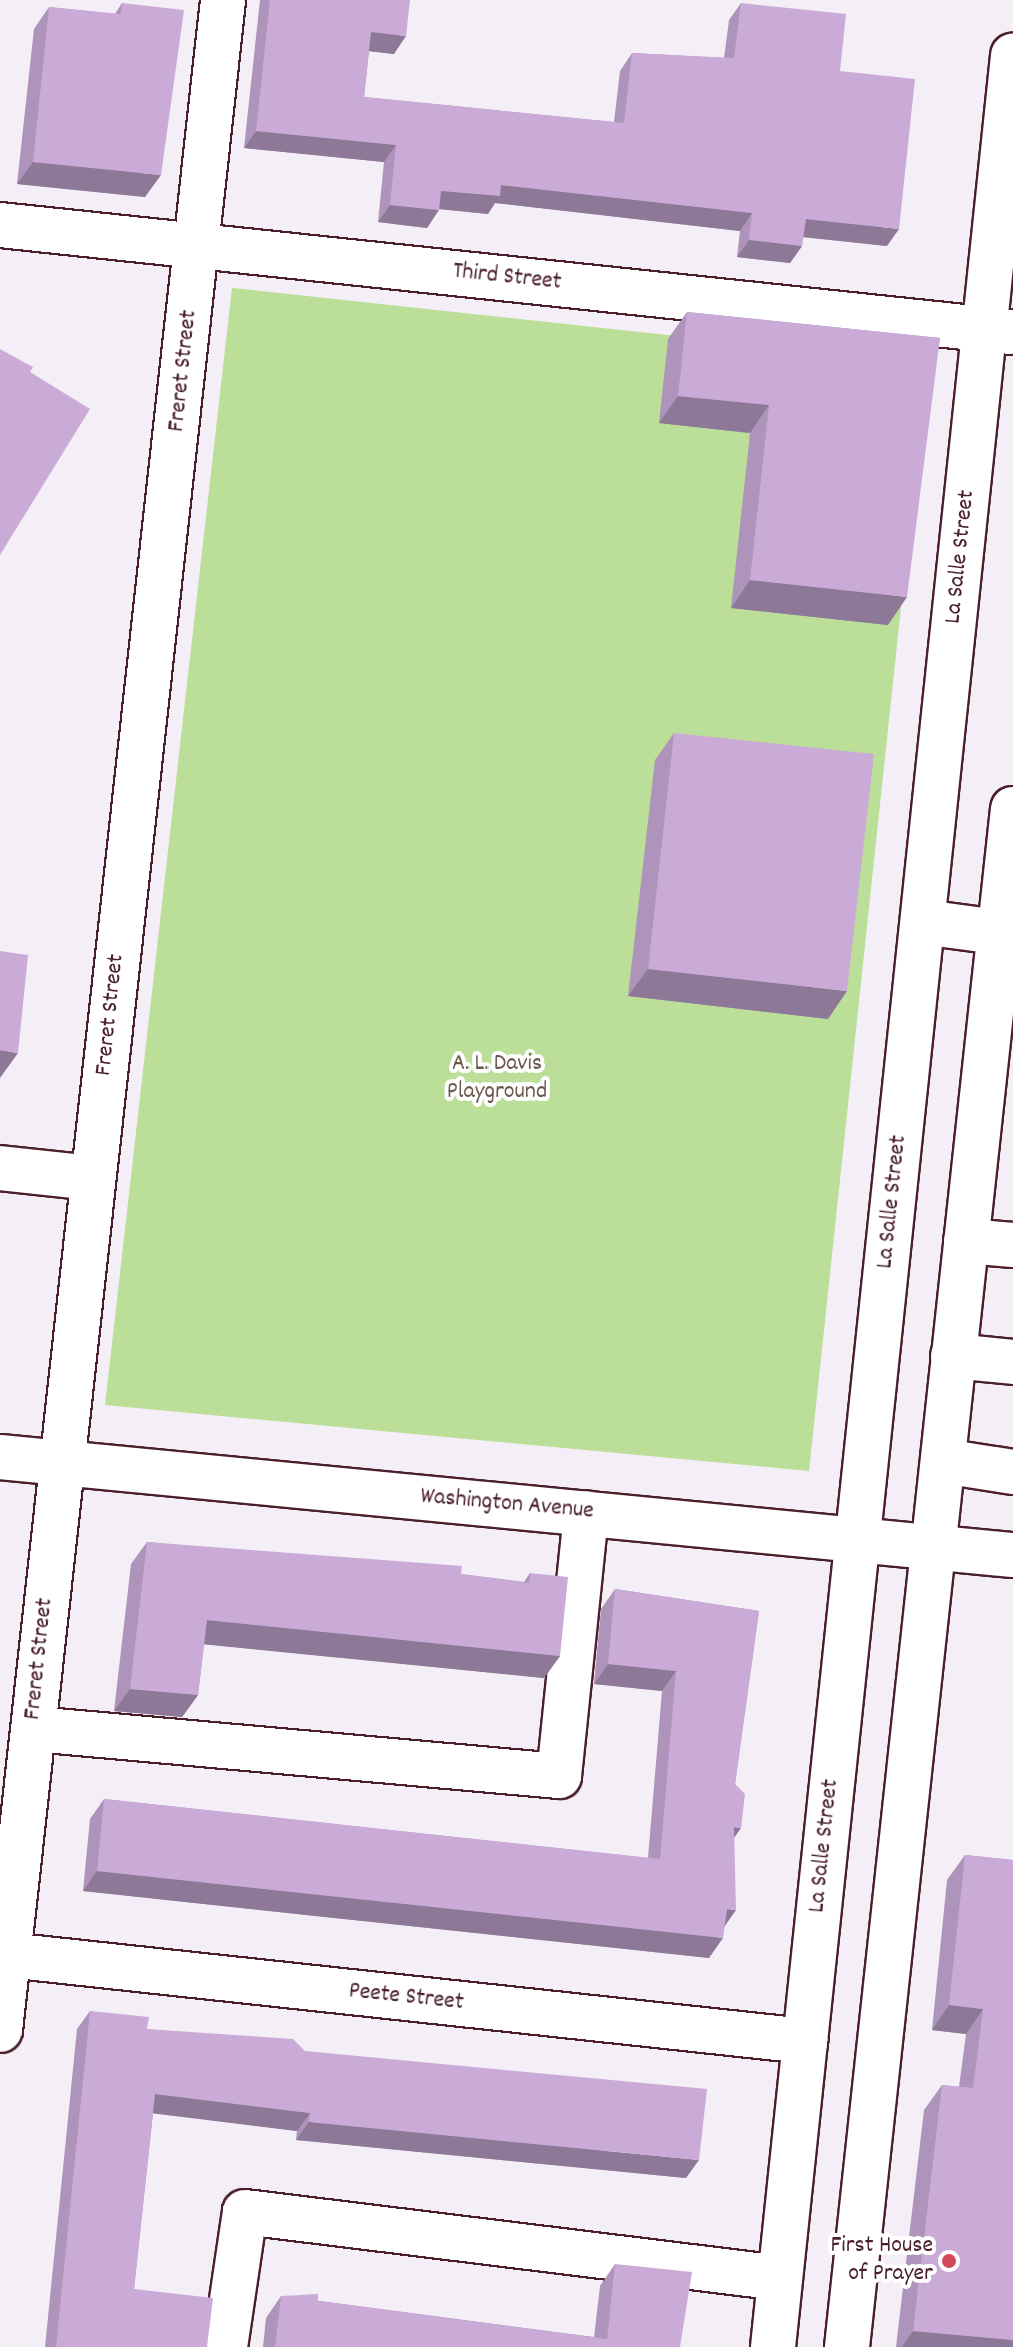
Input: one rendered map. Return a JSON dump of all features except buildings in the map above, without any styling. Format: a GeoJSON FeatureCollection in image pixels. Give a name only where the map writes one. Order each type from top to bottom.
{"type":"FeatureCollection","features":[{"type":"Feature","properties":{"kind":"street","name":"Freret Street"},"geometry":{"type":"LineString","coordinates":[[0,2030],[34,1729],[59,1463],[198,245],[223,0]]}},
{"type":"Feature","properties":{"kind":"street","name":"La Salle Street"},"geometry":{"type":"LineString","coordinates":[[773,2347],[923,922],[999,330],[1013,56]]}},
{"type":"Feature","properties":{"kind":"street","name":"Third Street"},"geometry":{"type":"LineString","coordinates":[[0,225],[999,330]]}},
{"type":"Feature","properties":{"kind":"street"},"geometry":{"type":"LineString","coordinates":[[847,2347],[953,1356],[1006,933],[1013,809]]}},
{"type":"Feature","properties":{"kind":"street"},"geometry":{"type":"LineString","coordinates":[[923,922],[1006,933]]}},
{"type":"Feature","properties":{"kind":"street"},"geometry":{"type":"LineString","coordinates":[[0,1168],[92,1178]]}},
{"type":"Feature","properties":{"kind":"street"},"geometry":{"type":"LineString","coordinates":[[966,1241],[1013,1245]]}},
{"type":"Feature","properties":{"kind":"street"},"geometry":{"type":"LineString","coordinates":[[953,1356],[1013,1362]]}},
{"type":"Feature","properties":{"kind":"street","name":"Washington Avenue"},"geometry":{"type":"LineString","coordinates":[[0,1457],[1012,1555]]}},
{"type":"Feature","properties":{"kind":"street"},"geometry":{"type":"LineString","coordinates":[[943,1461],[1013,1472]]}},
{"type":"Feature","properties":{"kind":"street"},"geometry":{"type":"LineString","coordinates":[[34,1729],[559,1776],[586,1513]]}},
{"type":"Feature","properties":{"kind":"street"},"geometry":{"type":"LineString","coordinates":[[1012,1555],[1013,1548]]}},
{"type":"Feature","properties":{"kind":"street","name":"Peete Street"},"geometry":{"type":"LineString","coordinates":[[8,1955],[805,2041]]}},
{"type":"Feature","properties":{"kind":"street"},"geometry":{"type":"LineString","coordinates":[[225,2347],[245,2212],[780,2278]]}},
{"type":"Feature","properties":{"kind":"green space","name":"A. L. Davis Playground"},"geometry":{"type":"Polygon","coordinates":[[[232,288],[927,363],[809,1471],[105,1405],[232,288]]]}},
{"type":"Feature","properties":{"kind":"place","name":"First House of Prayer"},"geometry":{"type":"Point","coordinates":[949,2261]}}]}
